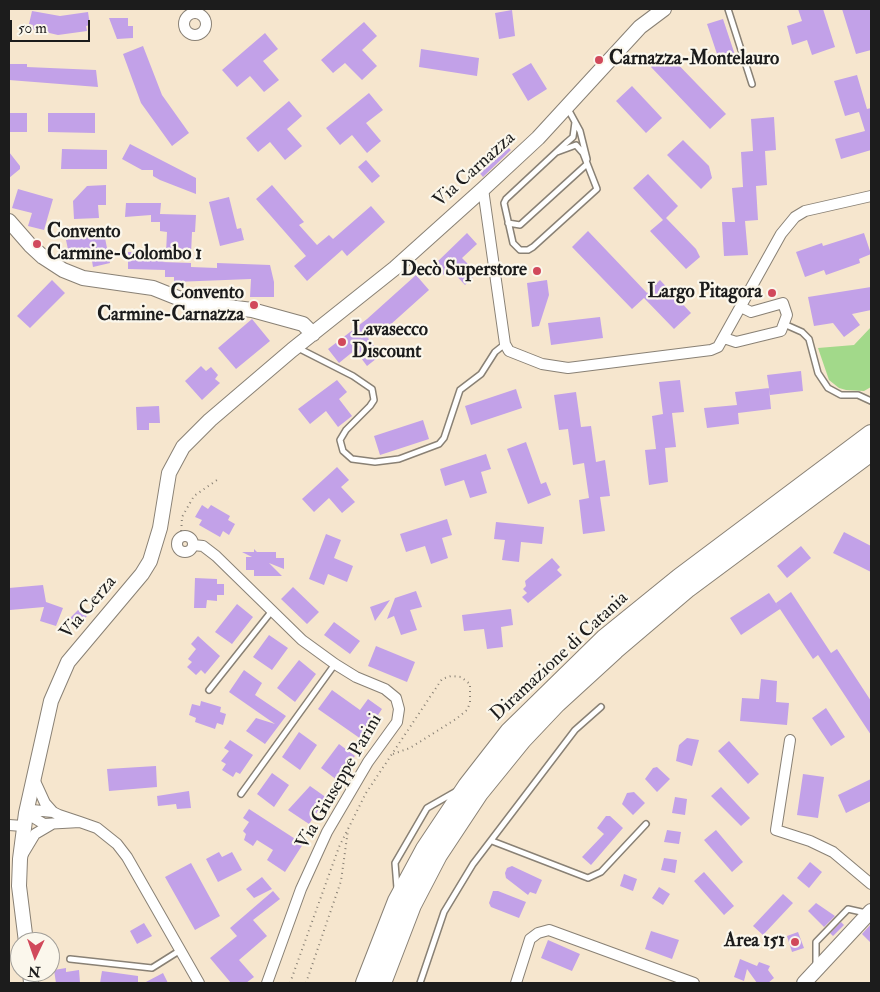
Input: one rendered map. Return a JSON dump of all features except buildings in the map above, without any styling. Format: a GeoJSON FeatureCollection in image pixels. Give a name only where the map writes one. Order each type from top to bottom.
{"type":"FeatureCollection","features":[{"type":"Feature","properties":{"kind":"highway","name":"Diramazione di Catania"},"geometry":{"type":"LineString","coordinates":[[365,983],[397,901],[442,820],[510,732],[605,638],[678,578],[871,434]]}},
{"type":"Feature","properties":{"kind":"highway","name":"Diramazione di Catania"},"geometry":{"type":"LineString","coordinates":[[382,983],[412,905],[438,855],[479,793],[522,740],[608,656],[688,588],[871,452]]}},
{"type":"Feature","properties":{"kind":"main road"},"geometry":{"type":"LineString","coordinates":[[648,19],[664,9]]}},
{"type":"Feature","properties":{"kind":"main road"},"geometry":{"type":"LineString","coordinates":[[648,19],[670,9]]}},
{"type":"Feature","properties":{"kind":"main road","name":"Via Carnazza"},"geometry":{"type":"LineString","coordinates":[[294,348],[395,268],[538,138],[648,19]]}},
{"type":"Feature","properties":{"kind":"main road"},"geometry":{"type":"LineString","coordinates":[[9,221],[30,246],[63,270],[83,278],[153,288],[188,302],[252,310],[303,324],[313,334]]}},
{"type":"Feature","properties":{"kind":"main road","name":"Via Cerza"},"geometry":{"type":"LineString","coordinates":[[25,932],[19,886],[24,820],[51,701],[68,662],[142,574],[150,561],[157,541],[166,484],[173,462],[194,434],[294,348]]}},
{"type":"Feature","properties":{"kind":"main road"},"geometry":{"type":"LineString","coordinates":[[804,983],[870,912]]}},
{"type":"Feature","properties":{"kind":"street"},"geometry":{"type":"LineString","coordinates":[[483,189],[505,344],[508,351],[542,364],[568,368],[711,350],[718,347],[782,234],[795,217],[805,211],[871,196]]}},
{"type":"Feature","properties":{"kind":"street"},"geometry":{"type":"LineString","coordinates":[[724,338],[736,342],[781,331],[787,315],[783,303],[751,312],[741,307]]}},
{"type":"Feature","properties":{"kind":"street","name":"Via Giuseppe Parini"},"geometry":{"type":"LineString","coordinates":[[180,536],[176,542],[182,551],[189,551],[193,545],[204,546],[302,640],[356,677],[385,689],[396,698],[399,709],[397,722],[368,762],[327,832],[300,888],[266,983]]}},
{"type":"Feature","properties":{"kind":"street"},"geometry":{"type":"LineString","coordinates":[[790,740],[776,830],[810,841],[833,852],[871,884]]}},
{"type":"Feature","properties":{"kind":"street"},"geometry":{"type":"LineString","coordinates":[[34,780],[45,803],[53,812]]}},
{"type":"Feature","properties":{"kind":"street"},"geometry":{"type":"LineString","coordinates":[[9,825],[24,820],[38,810],[53,812],[97,828],[117,844],[127,857],[178,952],[198,983]]}},
{"type":"Feature","properties":{"kind":"street"},"geometry":{"type":"LineString","coordinates":[[24,820],[54,824],[80,822]]}},
{"type":"Feature","properties":{"kind":"street"},"geometry":{"type":"LineString","coordinates":[[20,859],[35,834],[54,824]]}},
{"type":"Feature","properties":{"kind":"street"},"geometry":{"type":"LineString","coordinates":[[516,983],[530,939],[538,933],[549,930],[694,983]]}},
{"type":"Feature","properties":{"kind":"lane"},"geometry":{"type":"LineString","coordinates":[[728,9],[752,84]]}},
{"type":"Feature","properties":{"kind":"lane"},"geometry":{"type":"LineString","coordinates":[[567,106],[580,131],[596,191],[533,247],[525,250],[516,247],[504,206],[506,200],[573,137],[575,122]]}},
{"type":"Feature","properties":{"kind":"lane"},"geometry":{"type":"LineString","coordinates":[[557,152],[576,145],[588,164]]}},
{"type":"Feature","properties":{"kind":"lane"},"geometry":{"type":"LineString","coordinates":[[508,223],[520,225],[588,164]]}},
{"type":"Feature","properties":{"kind":"lane"},"geometry":{"type":"LineString","coordinates":[[783,324],[802,332],[809,339],[818,373],[828,388],[841,394],[858,395],[871,401]]}},
{"type":"Feature","properties":{"kind":"lane"},"geometry":{"type":"LineString","coordinates":[[294,348],[353,376],[372,389],[374,394],[370,406],[346,430],[340,440],[343,451],[352,459],[374,462],[399,459],[432,448],[438,444],[444,438],[460,390],[481,374],[495,352],[505,344]]}},
{"type":"Feature","properties":{"kind":"lane"},"geometry":{"type":"LineString","coordinates":[[209,690],[272,612]]}},
{"type":"Feature","properties":{"kind":"lane"},"geometry":{"type":"LineString","coordinates":[[241,794],[335,664]]}},
{"type":"Feature","properties":{"kind":"lane"},"geometry":{"type":"LineString","coordinates":[[420,983],[444,912],[472,864],[575,730],[601,707]]}},
{"type":"Feature","properties":{"kind":"lane"},"geometry":{"type":"LineString","coordinates":[[492,840],[588,878],[601,872],[646,824]]}},
{"type":"Feature","properties":{"kind":"lane"},"geometry":{"type":"LineString","coordinates":[[816,970],[816,942],[848,909],[870,912]]}},
{"type":"Feature","properties":{"kind":"lane"},"geometry":{"type":"LineString","coordinates":[[70,959],[152,968],[178,952]]}},
{"type":"Feature","properties":{"kind":"path"},"geometry":{"type":"LineString","coordinates":[[180,536],[182,517],[194,496],[217,480]]}},
{"type":"Feature","properties":{"kind":"path"},"geometry":{"type":"LineString","coordinates":[[290,983],[306,933],[338,848],[370,786],[442,679],[451,676],[461,677],[470,684],[470,703],[466,710],[456,719],[410,748],[393,754]]}},
{"type":"Feature","properties":{"kind":"path"},"geometry":{"type":"LineString","coordinates":[[306,983],[342,881],[348,828]]}},
{"type":"Feature","properties":{"kind":"green space"},"geometry":{"type":"Polygon","coordinates":[[[871,327],[871,387],[864,391],[839,388],[829,380],[818,348],[854,345],[871,327]]]}},
{"type":"Feature","properties":{"kind":"place","name":"Carnazza-Montelauro"},"geometry":{"type":"Point","coordinates":[599,60]}},
{"type":"Feature","properties":{"kind":"place","name":"Convento Carmine-Colombo 1"},"geometry":{"type":"Point","coordinates":[37,244]}},
{"type":"Feature","properties":{"kind":"place","name":"Decò Superstore"},"geometry":{"type":"Point","coordinates":[537,271]}},
{"type":"Feature","properties":{"kind":"place","name":"Largo Pitagora"},"geometry":{"type":"Point","coordinates":[772,293]}},
{"type":"Feature","properties":{"kind":"place","name":"Convento Carmine-Carnazza"},"geometry":{"type":"Point","coordinates":[254,305]}},
{"type":"Feature","properties":{"kind":"place","name":"Lavasecco Discount"},"geometry":{"type":"Point","coordinates":[342,342]}},
{"type":"Feature","properties":{"kind":"place","name":"Area 151"},"geometry":{"type":"Point","coordinates":[795,942]}}]}
